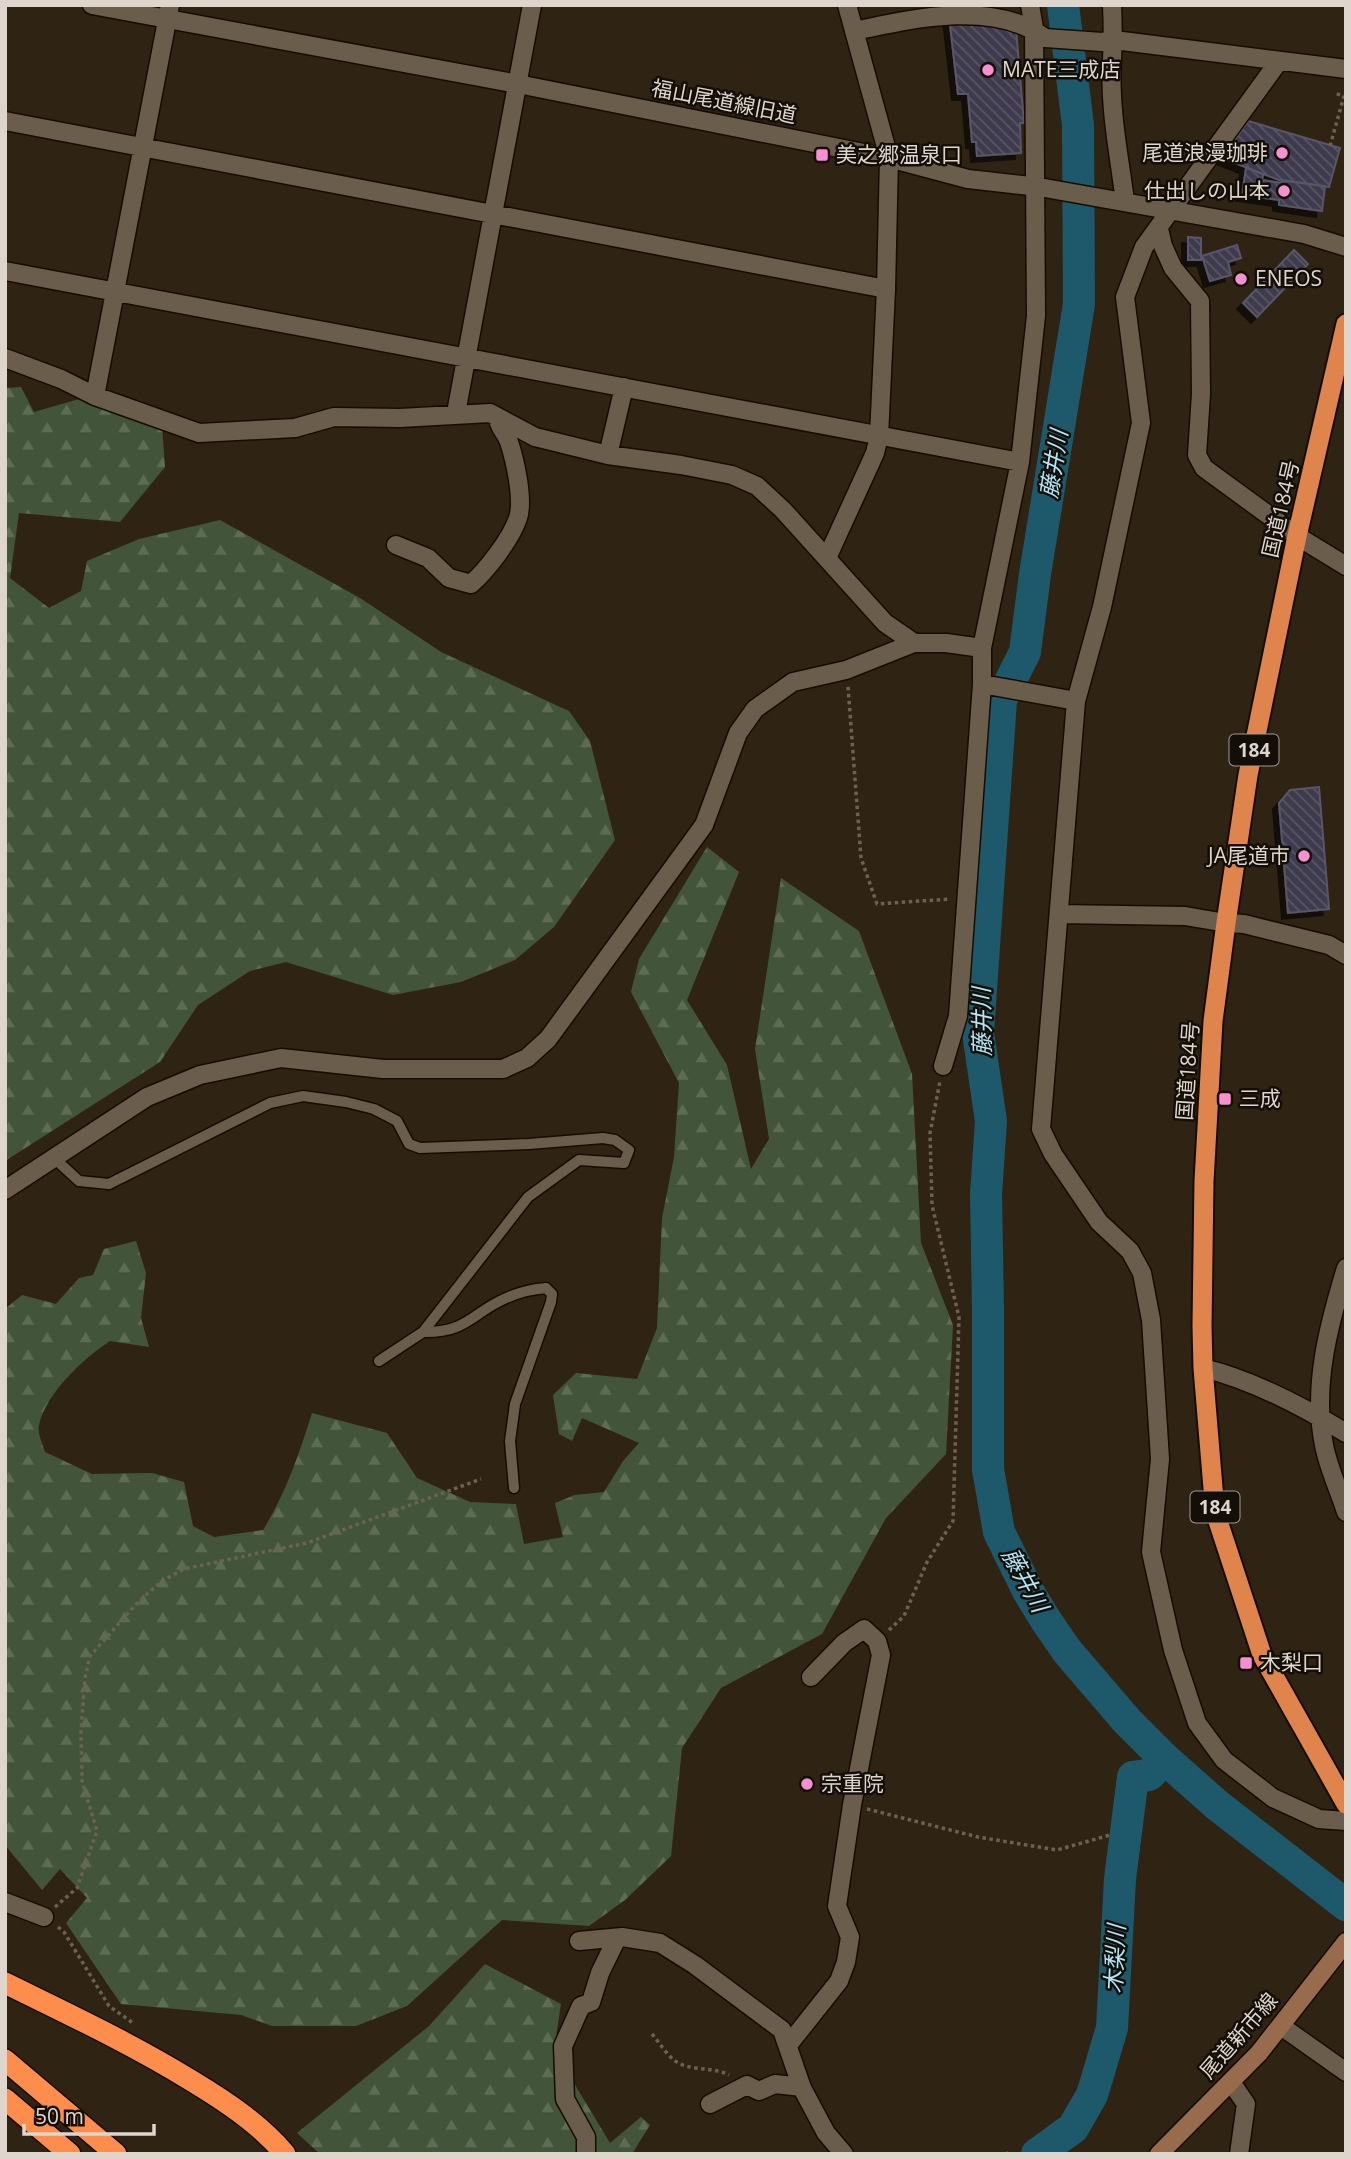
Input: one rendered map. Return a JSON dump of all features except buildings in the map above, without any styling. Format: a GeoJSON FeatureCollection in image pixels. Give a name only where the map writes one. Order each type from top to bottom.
{"type":"FeatureCollection","features":[{"type":"Feature","properties":{"kind":"highway","name":"国道184号"},"geometry":{"type":"LineString","coordinates":[[1346,324],[1342,359],[1297,536],[1248,775],[1226,923],[1213,1021],[1204,1181],[1203,1368],[1215,1512],[1262,1655],[1346,1804]]}},
{"type":"Feature","properties":{"kind":"highway"},"geometry":{"type":"LineString","coordinates":[[5,1983],[155,2058],[224,2101],[275,2142],[285,2154]]}},
{"type":"Feature","properties":{"kind":"highway"},"geometry":{"type":"LineString","coordinates":[[5,2060],[116,2154]]}},
{"type":"Feature","properties":{"kind":"highway"},"geometry":{"type":"LineString","coordinates":[[5,2099],[70,2154]]}},
{"type":"Feature","properties":{"kind":"main road","name":"尾道新市線"},"geometry":{"type":"LineString","coordinates":[[1159,2154],[1259,2053],[1344,1946]]}},
{"type":"Feature","properties":{"kind":"street","name":"福山尾道線旧道"},"geometry":{"type":"LineString","coordinates":[[92,5],[168,13],[889,158],[968,179],[1037,186],[1172,209],[1304,234],[1346,247]]}},
{"type":"Feature","properties":{"kind":"street"},"geometry":{"type":"LineString","coordinates":[[456,413],[532,5]]}},
{"type":"Feature","properties":{"kind":"street"},"geometry":{"type":"LineString","coordinates":[[827,558],[876,453],[886,289],[889,158],[847,5]]}},
{"type":"Feature","properties":{"kind":"street"},"geometry":{"type":"LineString","coordinates":[[943,1066],[958,1016],[986,685],[982,648],[1020,462],[1036,316],[1040,33],[1030,5]]}},
{"type":"Feature","properties":{"kind":"street"},"geometry":{"type":"LineString","coordinates":[[1112,5],[1108,41],[1112,60],[1118,200]]}},
{"type":"Feature","properties":{"kind":"street"},"geometry":{"type":"LineString","coordinates":[[855,32],[956,9],[1012,15],[1040,33],[1346,69]]}},
{"type":"Feature","properties":{"kind":"street"},"geometry":{"type":"LineString","coordinates":[[95,397],[168,13]]}},
{"type":"Feature","properties":{"kind":"street"},"geometry":{"type":"LineString","coordinates":[[1279,61],[1144,247],[1125,298],[1141,423],[1102,607],[1076,701],[1041,1129],[1053,1154],[1099,1222],[1130,1251],[1142,1273],[1151,1320],[1160,1459],[1151,1552],[1173,1650],[1197,1723],[1224,1760],[1273,1798],[1319,1819],[1346,1821]]}},
{"type":"Feature","properties":{"kind":"street"},"geometry":{"type":"LineString","coordinates":[[5,121],[886,289]]}},
{"type":"Feature","properties":{"kind":"street"},"geometry":{"type":"LineString","coordinates":[[1159,229],[1173,268],[1200,301],[1201,394],[1197,455],[1204,468],[1297,536],[1346,566]]}},
{"type":"Feature","properties":{"kind":"street"},"geometry":{"type":"LineString","coordinates":[[5,271],[1020,462]]}},
{"type":"Feature","properties":{"kind":"street"},"geometry":{"type":"LineString","coordinates":[[5,358],[61,379],[95,397],[199,433],[295,428],[334,417],[400,418],[490,413],[535,437],[608,455],[732,475],[757,485],[886,624],[914,643]]}},
{"type":"Feature","properties":{"kind":"street"},"geometry":{"type":"LineString","coordinates":[[608,455],[624,387]]}},
{"type":"Feature","properties":{"kind":"street"},"geometry":{"type":"LineString","coordinates":[[396,545],[428,558],[449,578],[471,584],[487,571],[519,517],[520,495],[509,440],[498,424],[498,417]]}},
{"type":"Feature","properties":{"kind":"street"},"geometry":{"type":"LineString","coordinates":[[5,1190],[147,1097],[200,1076],[281,1058],[383,1069],[436,1070],[503,1069],[527,1058],[548,1040],[704,825],[738,733],[755,709],[793,682],[846,670],[914,643],[946,643],[982,648]]}},
{"type":"Feature","properties":{"kind":"street"},"geometry":{"type":"LineString","coordinates":[[986,685],[1055,695],[1076,701]]}},
{"type":"Feature","properties":{"kind":"street"},"geometry":{"type":"LineString","coordinates":[[1059,914],[1185,916],[1244,924],[1329,945],[1346,955]]}},
{"type":"Feature","properties":{"kind":"street"},"geometry":{"type":"LineString","coordinates":[[1346,1268],[1321,1369],[1320,1416],[1324,1447],[1346,1512]]}},
{"type":"Feature","properties":{"kind":"street"},"geometry":{"type":"LineString","coordinates":[[1203,1368],[1228,1374],[1320,1416],[1346,1433]]}},
{"type":"Feature","properties":{"kind":"street"},"geometry":{"type":"LineString","coordinates":[[789,2044],[839,1981],[846,1962],[850,1937],[837,1906],[852,1805],[881,1655],[877,1641],[864,1629],[845,1643],[811,1677]]}},
{"type":"Feature","properties":{"kind":"street"},"geometry":{"type":"LineString","coordinates":[[5,1902],[44,1917]]}},
{"type":"Feature","properties":{"kind":"street"},"geometry":{"type":"LineString","coordinates":[[586,2154],[586,2137],[565,2099],[563,2046],[581,2006],[591,2002],[600,1973],[617,1938]]}},
{"type":"Feature","properties":{"kind":"street"},"geometry":{"type":"LineString","coordinates":[[579,1941],[617,1938],[660,1943],[695,1965],[782,2030],[802,2087],[826,2133],[844,2154]]}},
{"type":"Feature","properties":{"kind":"street"},"geometry":{"type":"LineString","coordinates":[[1281,2026],[1346,2072]]}},
{"type":"Feature","properties":{"kind":"street"},"geometry":{"type":"LineString","coordinates":[[1231,2082],[1246,2104],[1239,2154]]}},
{"type":"Feature","properties":{"kind":"street"},"geometry":{"type":"LineString","coordinates":[[710,2104],[747,2085],[759,2091],[775,2084],[802,2087]]}},
{"type":"Feature","properties":{"kind":"lane"},"geometry":{"type":"LineString","coordinates":[[54,1158],[79,1181],[109,1185],[270,1103],[303,1096],[374,1109],[397,1121],[409,1144],[420,1148],[603,1138],[615,1140],[629,1150],[624,1163],[579,1160],[528,1197],[424,1332],[379,1361]]}},
{"type":"Feature","properties":{"kind":"lane"},"geometry":{"type":"LineString","coordinates":[[424,1332],[441,1333],[469,1323],[502,1299],[532,1289],[546,1287],[552,1294],[515,1404],[510,1441],[514,1488]]}},
{"type":"Feature","properties":{"kind":"path"},"geometry":{"type":"LineString","coordinates":[[1330,145],[1344,96],[1334,93]]}},
{"type":"Feature","properties":{"kind":"path"},"geometry":{"type":"LineString","coordinates":[[846,670],[861,858],[877,904],[966,898]]}},
{"type":"Feature","properties":{"kind":"path"},"geometry":{"type":"LineString","coordinates":[[877,1641],[905,1616],[927,1562],[953,1521],[959,1317],[932,1205],[930,1133],[943,1066]]}},
{"type":"Feature","properties":{"kind":"path"},"geometry":{"type":"LineString","coordinates":[[133,2024],[109,2006],[64,1932],[44,1917],[77,1888],[97,1831],[82,1781],[81,1731],[85,1678],[90,1656],[138,1602],[162,1581],[184,1569],[307,1543],[481,1479]]}},
{"type":"Feature","properties":{"kind":"path"},"geometry":{"type":"LineString","coordinates":[[852,1805],[978,1837],[1058,1850],[1110,1835]]}},
{"type":"Feature","properties":{"kind":"path"},"geometry":{"type":"LineString","coordinates":[[652,2034],[674,2060],[686,2066],[718,2069],[747,2085]]}},
{"type":"Feature","properties":{"kind":"path"},"geometry":{"type":"LineString","coordinates":[[1005,2154],[1011,2152]]}},
{"type":"Feature","properties":{"kind":"green space"},"geometry":{"type":"Polygon","coordinates":[[[21,387],[34,412],[86,397],[162,426],[165,467],[120,522],[19,513],[10,578],[49,608],[81,591],[87,561],[139,539],[220,520],[360,598],[441,652],[569,711],[590,741],[615,840],[554,927],[515,960],[461,982],[393,995],[286,962],[250,971],[198,1005],[160,1062],[5,1161],[5,388],[21,387]]]}},
{"type":"Feature","properties":{"kind":"green space"},"geometry":{"type":"Polygon","coordinates":[[[707,847],[739,872],[687,1000],[727,1065],[751,1169],[769,1139],[755,1049],[781,878],[859,931],[912,1074],[921,1243],[953,1325],[946,1454],[886,1518],[822,1634],[721,1688],[682,1748],[671,1856],[625,1900],[589,1926],[502,1920],[407,2006],[356,2026],[272,2026],[241,2015],[121,2004],[66,1923],[87,1898],[60,1869],[42,1890],[5,1845],[5,1309],[22,1295],[56,1304],[79,1278],[93,1275],[104,1249],[136,1241],[146,1273],[141,1318],[149,1347],[110,1341],[89,1357],[67,1377],[49,1401],[39,1425],[39,1435],[45,1452],[92,1474],[152,1473],[184,1482],[193,1526],[214,1537],[263,1530],[285,1488],[312,1413],[387,1433],[417,1478],[470,1502],[516,1504],[524,1544],[563,1537],[555,1503],[575,1495],[604,1492],[623,1461],[639,1443],[582,1418],[572,1441],[559,1434],[553,1395],[576,1373],[637,1379],[657,1328],[662,1218],[674,1157],[679,1083],[631,992],[639,959],[707,847]]]}},
{"type":"Feature","properties":{"kind":"green space"},"geometry":{"type":"Polygon","coordinates":[[[485,1964],[561,2004],[554,2050],[610,2143],[641,2117],[650,2125],[632,2154],[320,2154],[297,2133],[429,2026],[485,1964]]]}},
{"type":"Feature","properties":{"kind":"waterway","name":"藤井川"},"geometry":{"type":"LineString","coordinates":[[1063,5],[1078,125],[1079,304],[1025,652],[1001,700],[978,1033],[991,1121],[986,1194],[988,1469],[999,1532],[1028,1591],[1067,1651],[1127,1721],[1165,1759],[1217,1805],[1346,1905]]}},
{"type":"Feature","properties":{"kind":"waterway","name":"木梨川"},"geometry":{"type":"LineString","coordinates":[[1037,2154],[1073,2128],[1092,2095],[1112,2028],[1120,1879],[1133,1777],[1149,1775],[1165,1759]]}},
{"type":"Feature","properties":{"kind":"place","name":"MATE三成店"},"geometry":{"type":"Point","coordinates":[988,70]}},
{"type":"Feature","properties":{"kind":"place","name":"尾道浪漫珈琲"},"geometry":{"type":"Point","coordinates":[1282,153]}},
{"type":"Feature","properties":{"kind":"place","name":"美之郷温泉口"},"geometry":{"type":"Point","coordinates":[822,155]}},
{"type":"Feature","properties":{"kind":"place","name":"仕出しの山本"},"geometry":{"type":"Point","coordinates":[1284,191]}},
{"type":"Feature","properties":{"kind":"place","name":"ENEOS"},"geometry":{"type":"Point","coordinates":[1241,279]}},
{"type":"Feature","properties":{"kind":"place","name":"JA尾道市"},"geometry":{"type":"Point","coordinates":[1304,856]}},
{"type":"Feature","properties":{"kind":"place","name":"三成"},"geometry":{"type":"Point","coordinates":[1225,1099]}},
{"type":"Feature","properties":{"kind":"place","name":"木梨口"},"geometry":{"type":"Point","coordinates":[1246,1663]}},
{"type":"Feature","properties":{"kind":"place","name":"宗重院"},"geometry":{"type":"Point","coordinates":[807,1784]}}]}
